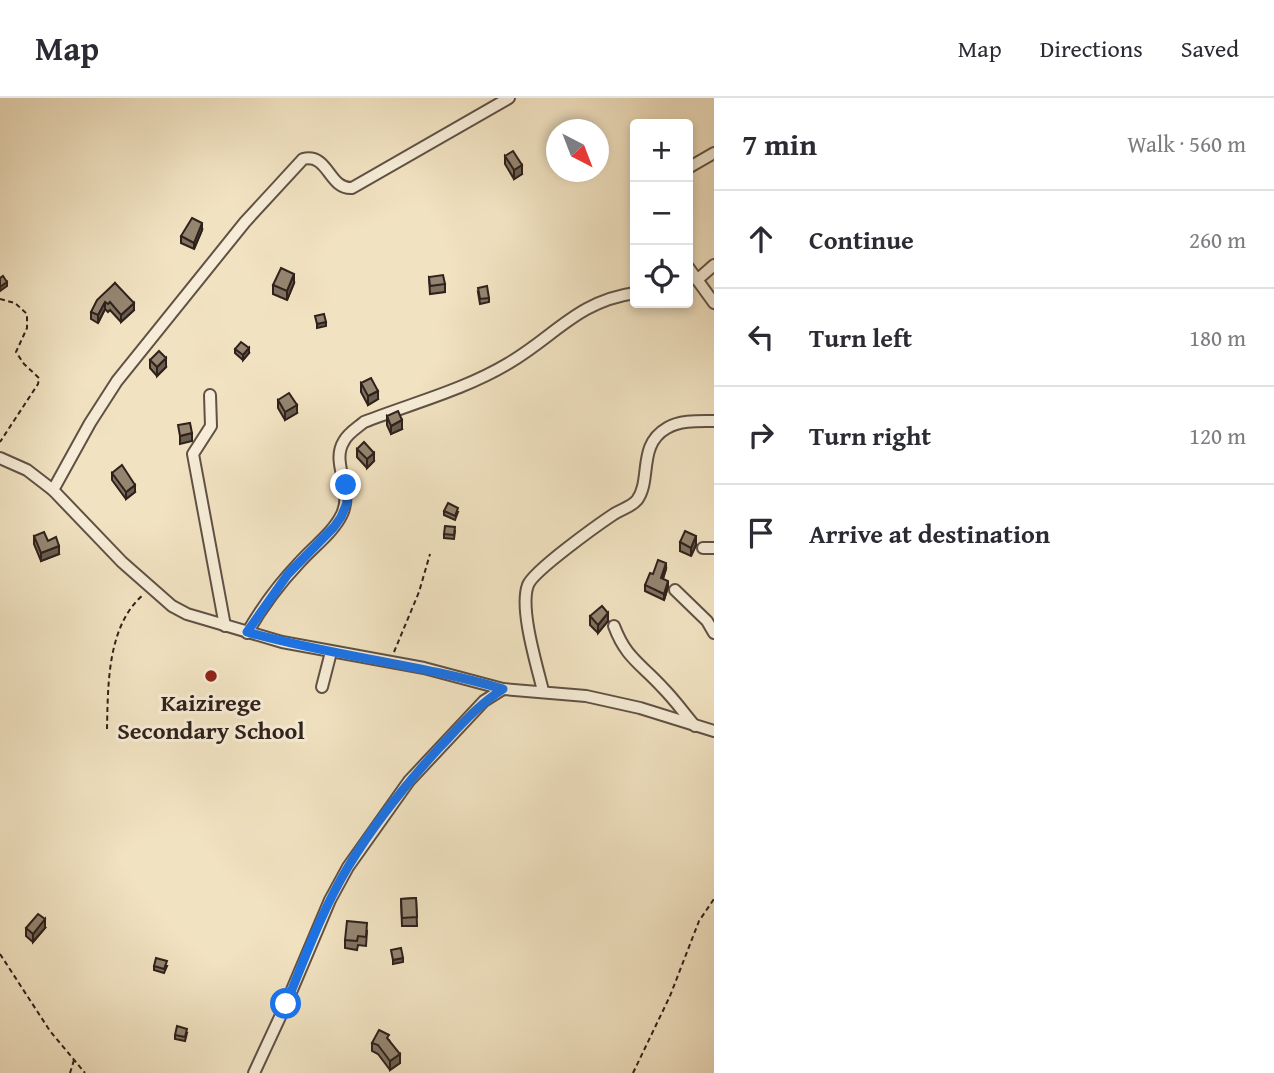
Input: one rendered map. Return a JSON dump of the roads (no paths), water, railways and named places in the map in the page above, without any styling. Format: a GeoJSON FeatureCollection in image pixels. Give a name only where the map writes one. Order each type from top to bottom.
{"type":"FeatureCollection","features":[{"type":"Feature","properties":{"kind":"street"},"geometry":{"type":"LineString","coordinates":[[53,490],[90,423],[117,382],[245,222],[303,159],[317,159],[344,188],[352,188],[509,98]]}},
{"type":"Feature","properties":{"kind":"street"},"geometry":{"type":"LineString","coordinates":[[693,165],[714,153]]}},
{"type":"Feature","properties":{"kind":"street"},"geometry":{"type":"LineString","coordinates":[[697,280],[714,265]]}},
{"type":"Feature","properties":{"kind":"street"},"geometry":{"type":"LineString","coordinates":[[693,274],[714,303]]}},
{"type":"Feature","properties":{"kind":"street"},"geometry":{"type":"LineString","coordinates":[[247,632],[288,574],[341,517],[347,503],[347,495],[339,452],[344,440],[351,433],[364,422],[474,382],[510,363],[579,312],[613,296],[630,294]]}},
{"type":"Feature","properties":{"kind":"street"},"geometry":{"type":"LineString","coordinates":[[210,395],[211,426],[193,454],[225,626]]}},
{"type":"Feature","properties":{"kind":"street"},"geometry":{"type":"LineString","coordinates":[[543,691],[525,606],[528,584],[544,567],[613,515],[635,503],[642,488],[649,449],[666,428],[678,423],[714,421]]}},
{"type":"Feature","properties":{"kind":"street"},"geometry":{"type":"LineString","coordinates":[[0,458],[27,470],[53,490],[150,588],[187,614],[331,652],[424,668],[503,689],[586,696],[640,708],[714,731]]}},
{"type":"Feature","properties":{"kind":"street"},"geometry":{"type":"LineString","coordinates":[[675,590],[714,631]]}},
{"type":"Feature","properties":{"kind":"street"},"geometry":{"type":"LineString","coordinates":[[614,626],[620,644],[628,655],[662,686],[695,726]]}},
{"type":"Feature","properties":{"kind":"street"},"geometry":{"type":"LineString","coordinates":[[322,687],[331,652]]}},
{"type":"Feature","properties":{"kind":"street"},"geometry":{"type":"LineString","coordinates":[[254,1073],[330,900],[348,867],[409,781],[484,701],[503,689]]}},
{"type":"Feature","properties":{"kind":"place","name":"Kaizirege Secondary School"},"geometry":{"type":"Point","coordinates":[211,676]}}]}
